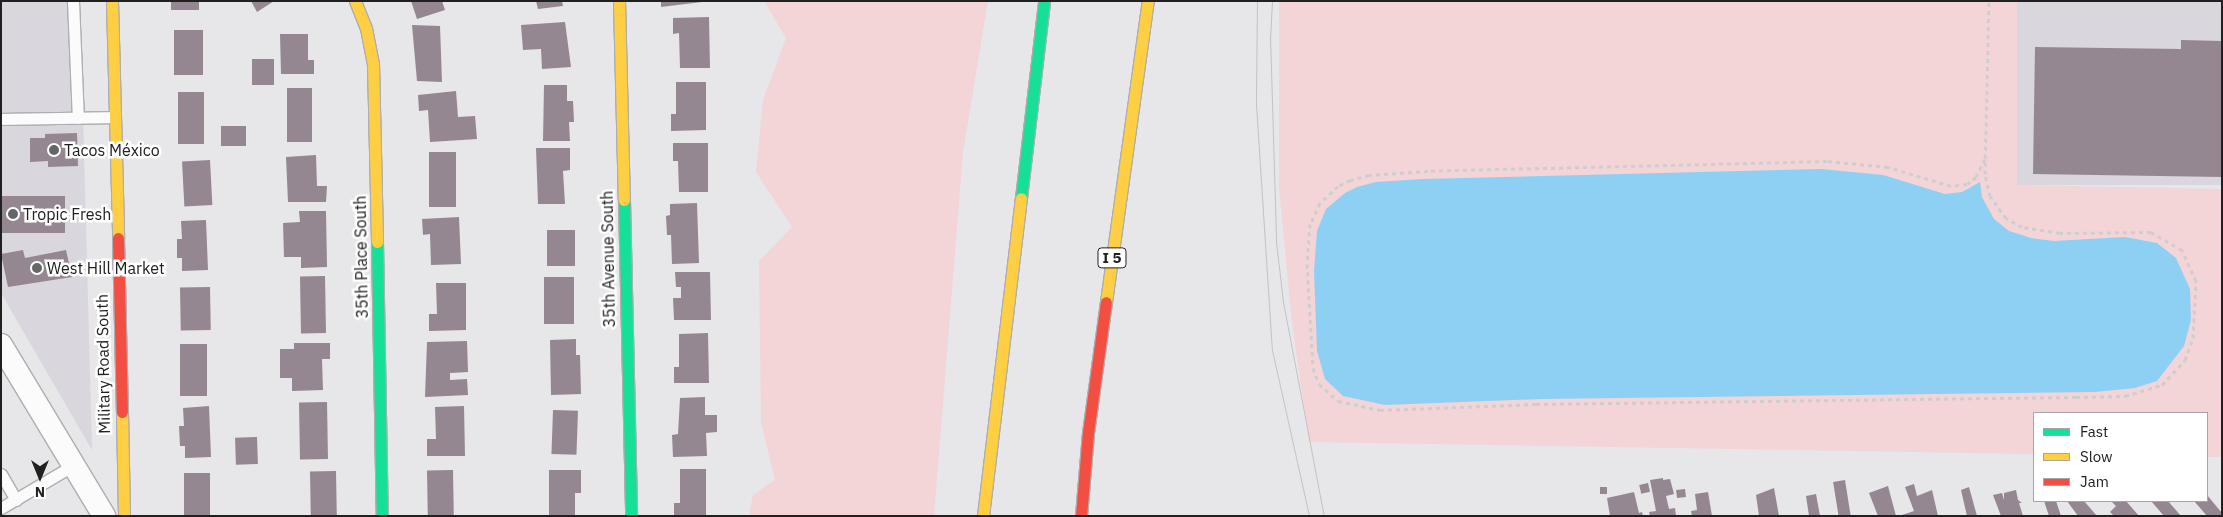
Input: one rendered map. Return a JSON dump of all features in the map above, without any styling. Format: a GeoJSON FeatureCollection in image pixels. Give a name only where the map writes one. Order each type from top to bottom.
{"type":"FeatureCollection","features":[{"type":"Feature","properties":{"kind":"main road","name":"Military Road South"},"geometry":{"type":"LineString","coordinates":[[112,1],[124,516]]}},
{"type":"Feature","properties":{"kind":"main road","name":"35th Place South"},"geometry":{"type":"LineString","coordinates":[[355,1],[366,28],[373,64],[382,516]]}},
{"type":"Feature","properties":{"kind":"main road","name":"35th Avenue South"},"geometry":{"type":"LineString","coordinates":[[619,1],[631,516]]}},
{"type":"Feature","properties":{"kind":"main road"},"geometry":{"type":"LineString","coordinates":[[983,516],[1044,1]]}},
{"type":"Feature","properties":{"kind":"main road","name":"I 5"},"geometry":{"type":"LineString","coordinates":[[1081,516],[1088,433],[1148,1]]}},
{"type":"Feature","properties":{"kind":"street"},"geometry":{"type":"LineString","coordinates":[[1,345],[72,466],[104,516]]}},
{"type":"Feature","properties":{"kind":"lane"},"geometry":{"type":"LineString","coordinates":[[73,1],[78,118]]}},
{"type":"Feature","properties":{"kind":"lane"},"geometry":{"type":"LineString","coordinates":[[1,119],[114,117]]}},
{"type":"Feature","properties":{"kind":"lane"},"geometry":{"type":"LineString","coordinates":[[1,508],[72,466]]}},
{"type":"Feature","properties":{"kind":"lane"},"geometry":{"type":"LineString","coordinates":[[1,474],[16,500]]}},
{"type":"Feature","properties":{"kind":"path"},"geometry":{"type":"LineString","coordinates":[[1985,159],[1976,177],[1967,184],[1951,186],[1888,167],[1827,162],[1428,171],[1369,175],[1350,180],[1338,186],[1320,203],[1310,224],[1307,264],[1313,368],[1320,384],[1338,401],[1380,410],[1536,404],[2125,396],[2162,386],[2185,360],[2193,338],[2196,281],[2182,250],[2151,232],[2053,233],[2022,227],[2006,218],[1990,196],[1985,159],[1989,1]]}},
{"type":"Feature","properties":{"kind":"shaded area"},"geometry":{"type":"Polygon","coordinates":[[[1,1],[80,1],[92,450],[1,293],[1,1]]]}},
{"type":"Feature","properties":{"kind":"shaded area"},"geometry":{"type":"Polygon","coordinates":[[[764,1],[988,1],[963,152],[934,516],[749,516],[753,495],[775,480],[761,422],[759,261],[792,227],[756,172],[763,100],[786,38],[764,1]]]}},
{"type":"Feature","properties":{"kind":"shaded area"},"geometry":{"type":"Polygon","coordinates":[[[1279,1],[2017,1],[2017,185],[2222,189],[2222,457],[2208,457],[2208,412],[2033,412],[2033,454],[1309,442],[1292,323],[1279,187],[1279,1]]]}},
{"type":"Feature","properties":{"kind":"shaded area"},"geometry":{"type":"Polygon","coordinates":[[[2017,1],[2222,1],[2222,185],[2017,185],[2017,1]]]}},
{"type":"Feature","properties":{"kind":"water"},"geometry":{"type":"Polygon","coordinates":[[[1821,169],[1883,175],[1945,194],[1962,192],[1980,182],[1982,197],[1994,219],[2009,231],[2031,238],[2054,241],[2125,237],[2157,243],[2176,258],[2190,289],[2191,320],[2184,346],[2157,381],[2135,388],[2095,392],[1541,399],[1385,405],[1343,396],[1325,379],[1317,351],[1314,271],[1317,231],[1326,209],[1345,193],[1357,187],[1376,182],[1423,179],[1821,169]]]}},
{"type":"Feature","properties":{"kind":"building"},"geometry":{"type":"Polygon","coordinates":[[[171,1],[199,1],[199,10],[171,10],[171,1]]]}},
{"type":"Feature","properties":{"kind":"building"},"geometry":{"type":"Polygon","coordinates":[[[251,1],[274,1],[257,12],[251,1]]]}},
{"type":"Feature","properties":{"kind":"building"},"geometry":{"type":"Polygon","coordinates":[[[411,1],[442,1],[445,10],[417,19],[411,1]]]}},
{"type":"Feature","properties":{"kind":"building"},"geometry":{"type":"Polygon","coordinates":[[[536,1],[562,1],[563,6],[538,9],[536,1]]]}},
{"type":"Feature","properties":{"kind":"building"},"geometry":{"type":"Polygon","coordinates":[[[661,1],[701,1],[702,2],[661,7],[661,1]]]}},
{"type":"Feature","properties":{"kind":"building"},"geometry":{"type":"Polygon","coordinates":[[[709,17],[710,68],[680,68],[679,33],[673,34],[673,18],[709,17]]]}},
{"type":"Feature","properties":{"kind":"building"},"geometry":{"type":"Polygon","coordinates":[[[565,22],[571,67],[542,69],[541,49],[523,50],[521,25],[565,22]]]}},
{"type":"Feature","properties":{"kind":"building"},"geometry":{"type":"Polygon","coordinates":[[[412,25],[440,26],[442,82],[417,81],[412,25]]]}},
{"type":"Feature","properties":{"kind":"building"},"geometry":{"type":"Polygon","coordinates":[[[174,30],[203,30],[203,75],[174,75],[174,30]]]}},
{"type":"Feature","properties":{"kind":"building"},"geometry":{"type":"Polygon","coordinates":[[[280,34],[308,34],[308,60],[314,60],[314,74],[281,74],[280,34]]]}},
{"type":"Feature","properties":{"kind":"building"},"geometry":{"type":"Polygon","coordinates":[[[2181,40],[2222,41],[2222,177],[2033,174],[2035,47],[2181,49],[2181,40]]]}},
{"type":"Feature","properties":{"kind":"building"},"geometry":{"type":"Polygon","coordinates":[[[252,59],[274,59],[274,85],[252,85],[252,59]]]}},
{"type":"Feature","properties":{"kind":"building"},"geometry":{"type":"Polygon","coordinates":[[[676,82],[706,82],[706,130],[671,131],[671,114],[676,114],[676,82]]]}},
{"type":"Feature","properties":{"kind":"building"},"geometry":{"type":"Polygon","coordinates":[[[544,85],[567,85],[567,101],[573,101],[574,122],[569,122],[570,141],[543,141],[544,85]]]}},
{"type":"Feature","properties":{"kind":"building"},"geometry":{"type":"Polygon","coordinates":[[[287,88],[312,88],[312,142],[287,142],[287,88]]]}},
{"type":"Feature","properties":{"kind":"building"},"geometry":{"type":"Polygon","coordinates":[[[456,91],[458,117],[475,116],[477,139],[430,142],[428,110],[419,111],[418,95],[456,91]]]}},
{"type":"Feature","properties":{"kind":"building"},"geometry":{"type":"Polygon","coordinates":[[[178,92],[204,92],[204,144],[178,144],[178,92]]]}},
{"type":"Feature","properties":{"kind":"building"},"geometry":{"type":"Polygon","coordinates":[[[221,126],[246,126],[246,146],[221,146],[221,126]]]}},
{"type":"Feature","properties":{"kind":"building","name":"Tacos México"},"geometry":{"type":"Polygon","coordinates":[[[77,133],[78,166],[48,167],[48,161],[30,162],[30,138],[45,138],[45,134],[77,133]]]}},
{"type":"Feature","properties":{"kind":"building"},"geometry":{"type":"Polygon","coordinates":[[[673,143],[708,143],[708,192],[679,192],[678,161],[673,161],[673,143]]]}},
{"type":"Feature","properties":{"kind":"building"},"geometry":{"type":"Polygon","coordinates":[[[536,148],[570,148],[570,170],[563,171],[565,204],[538,204],[536,148]]]}},
{"type":"Feature","properties":{"kind":"building"},"geometry":{"type":"Polygon","coordinates":[[[429,152],[456,152],[456,207],[429,207],[429,152]]]}},
{"type":"Feature","properties":{"kind":"building"},"geometry":{"type":"Polygon","coordinates":[[[316,155],[317,186],[327,186],[326,202],[288,202],[286,157],[316,155]]]}},
{"type":"Feature","properties":{"kind":"building"},"geometry":{"type":"Polygon","coordinates":[[[210,160],[212,205],[184,206],[182,161],[210,160]]]}},
{"type":"Feature","properties":{"kind":"building"},"geometry":{"type":"Polygon","coordinates":[[[1,196],[65,196],[65,233],[1,233],[1,196]]]}},
{"type":"Feature","properties":{"kind":"building"},"geometry":{"type":"Polygon","coordinates":[[[697,203],[699,263],[672,264],[671,235],[667,235],[666,216],[670,215],[670,204],[697,203]]]}},
{"type":"Feature","properties":{"kind":"building"},"geometry":{"type":"Polygon","coordinates":[[[299,211],[326,211],[327,267],[301,268],[301,257],[284,257],[283,223],[300,222],[299,211]]]}},
{"type":"Feature","properties":{"kind":"building"},"geometry":{"type":"Polygon","coordinates":[[[459,217],[461,264],[431,265],[430,234],[423,235],[422,219],[459,217]]]}},
{"type":"Feature","properties":{"kind":"building"},"geometry":{"type":"Polygon","coordinates":[[[206,220],[208,270],[182,271],[182,258],[177,258],[177,239],[182,239],[181,221],[206,220]]]}},
{"type":"Feature","properties":{"kind":"building"},"geometry":{"type":"Polygon","coordinates":[[[547,230],[575,230],[575,266],[547,266],[547,230]]]}},
{"type":"Feature","properties":{"kind":"building","name":"West Hill Market"},"geometry":{"type":"Polygon","coordinates":[[[23,250],[25,258],[66,250],[72,277],[8,287],[1,254],[23,250]]]}},
{"type":"Feature","properties":{"kind":"building"},"geometry":{"type":"Polygon","coordinates":[[[675,272],[710,272],[711,320],[674,320],[673,298],[681,298],[681,287],[676,287],[675,272]]]}},
{"type":"Feature","properties":{"kind":"building"},"geometry":{"type":"Polygon","coordinates":[[[300,276],[325,276],[326,333],[301,333],[300,276]]]}},
{"type":"Feature","properties":{"kind":"building"},"geometry":{"type":"Polygon","coordinates":[[[544,277],[574,277],[574,324],[544,324],[544,277]]]}},
{"type":"Feature","properties":{"kind":"building"},"geometry":{"type":"Polygon","coordinates":[[[436,283],[466,283],[466,330],[429,331],[429,314],[437,314],[436,283]]]}},
{"type":"Feature","properties":{"kind":"building"},"geometry":{"type":"Polygon","coordinates":[[[210,287],[211,330],[181,331],[180,288],[210,287]]]}},
{"type":"Feature","properties":{"kind":"building"},"geometry":{"type":"Polygon","coordinates":[[[708,333],[709,383],[674,383],[674,367],[679,367],[679,334],[708,333]]]}},
{"type":"Feature","properties":{"kind":"building"},"geometry":{"type":"Polygon","coordinates":[[[576,339],[576,355],[580,355],[581,394],[551,395],[550,340],[576,339]]]}},
{"type":"Feature","properties":{"kind":"building"},"geometry":{"type":"Polygon","coordinates":[[[467,341],[468,372],[450,373],[450,380],[467,379],[468,395],[425,397],[427,342],[467,341]]]}},
{"type":"Feature","properties":{"kind":"building"},"geometry":{"type":"Polygon","coordinates":[[[294,343],[330,343],[330,359],[322,359],[323,390],[292,391],[292,378],[280,378],[280,349],[294,349],[294,343]]]}},
{"type":"Feature","properties":{"kind":"building"},"geometry":{"type":"Polygon","coordinates":[[[180,344],[207,344],[207,396],[180,396],[180,344]]]}},
{"type":"Feature","properties":{"kind":"building"},"geometry":{"type":"Polygon","coordinates":[[[705,397],[705,415],[717,415],[717,432],[706,433],[707,456],[673,457],[672,435],[678,434],[680,398],[705,397]]]}},
{"type":"Feature","properties":{"kind":"building"},"geometry":{"type":"Polygon","coordinates":[[[299,402],[327,402],[328,459],[300,459],[299,402]]]}},
{"type":"Feature","properties":{"kind":"building"},"geometry":{"type":"Polygon","coordinates":[[[209,406],[211,457],[185,458],[185,446],[180,446],[179,426],[184,426],[183,408],[209,406]]]}},
{"type":"Feature","properties":{"kind":"building"},"geometry":{"type":"Polygon","coordinates":[[[464,406],[465,456],[427,456],[427,439],[436,439],[435,407],[464,406]]]}},
{"type":"Feature","properties":{"kind":"building"},"geometry":{"type":"Polygon","coordinates":[[[553,410],[578,411],[576,455],[551,454],[553,410]]]}},
{"type":"Feature","properties":{"kind":"building"},"geometry":{"type":"Polygon","coordinates":[[[257,437],[258,464],[236,465],[235,438],[257,437]]]}},
{"type":"Feature","properties":{"kind":"building"},"geometry":{"type":"Polygon","coordinates":[[[680,469],[706,469],[706,516],[674,516],[674,503],[680,503],[680,469]]]}},
{"type":"Feature","properties":{"kind":"building"},"geometry":{"type":"Polygon","coordinates":[[[427,470],[453,470],[454,516],[428,516],[427,470]]]}},
{"type":"Feature","properties":{"kind":"building"},"geometry":{"type":"Polygon","coordinates":[[[549,470],[581,470],[581,493],[575,493],[575,516],[549,516],[549,470]]]}},
{"type":"Feature","properties":{"kind":"building"},"geometry":{"type":"Polygon","coordinates":[[[310,471],[336,471],[337,516],[311,516],[310,471]]]}},
{"type":"Feature","properties":{"kind":"building"},"geometry":{"type":"Polygon","coordinates":[[[184,473],[210,473],[210,516],[184,516],[184,473]]]}},
{"type":"Feature","properties":{"kind":"building"},"geometry":{"type":"Polygon","coordinates":[[[1663,478],[1663,480],[1670,479],[1674,494],[1666,496],[1669,509],[1675,508],[1676,516],[1650,516],[1649,512],[1656,511],[1650,480],[1663,478]]]}},
{"type":"Feature","properties":{"kind":"building"},"geometry":{"type":"Polygon","coordinates":[[[1845,480],[1851,516],[1839,516],[1833,482],[1845,480]]]}},
{"type":"Feature","properties":{"kind":"building"},"geometry":{"type":"Polygon","coordinates":[[[1648,483],[1650,492],[1641,494],[1639,485],[1648,483]]]}},
{"type":"Feature","properties":{"kind":"building"},"geometry":{"type":"Polygon","coordinates":[[[1914,484],[1917,496],[1932,490],[1938,516],[1899,516],[1914,511],[1905,487],[1914,484]]]}},
{"type":"Feature","properties":{"kind":"building"},"geometry":{"type":"Polygon","coordinates":[[[1888,486],[1896,516],[1878,516],[1869,493],[1888,486]]]}},
{"type":"Feature","properties":{"kind":"building"},"geometry":{"type":"Polygon","coordinates":[[[1600,487],[1607,487],[1607,494],[1600,494],[1600,487]]]}},
{"type":"Feature","properties":{"kind":"building"},"geometry":{"type":"Polygon","coordinates":[[[1969,487],[1977,516],[1967,516],[1961,490],[1969,487]]]}},
{"type":"Feature","properties":{"kind":"building"},"geometry":{"type":"Polygon","coordinates":[[[1774,488],[1779,516],[1759,516],[1756,495],[1774,488]]]}},
{"type":"Feature","properties":{"kind":"building"},"geometry":{"type":"Polygon","coordinates":[[[1685,489],[1686,497],[1677,498],[1676,490],[1685,489]]]}},
{"type":"Feature","properties":{"kind":"building"},"geometry":{"type":"Polygon","coordinates":[[[2016,490],[2018,500],[2022,503],[2019,503],[2023,516],[2001,516],[1993,495],[2002,493],[2004,500],[2004,493],[2016,490]]]}},
{"type":"Feature","properties":{"kind":"building"},"geometry":{"type":"Polygon","coordinates":[[[1634,492],[1639,513],[1642,512],[1643,516],[1610,516],[1607,498],[1634,492]]]}},
{"type":"Feature","properties":{"kind":"building"},"geometry":{"type":"Polygon","coordinates":[[[1708,492],[1712,516],[1692,516],[1691,511],[1697,510],[1695,494],[1708,492]]]}},
{"type":"Feature","properties":{"kind":"building"},"geometry":{"type":"Polygon","coordinates":[[[1816,494],[1820,516],[1809,516],[1806,496],[1816,494]]]}},
{"type":"Feature","properties":{"kind":"building"},"geometry":{"type":"Polygon","coordinates":[[[2208,496],[2222,513],[2222,516],[2207,516],[2195,502],[2208,502],[2208,496]]]}},
{"type":"Feature","properties":{"kind":"building"},"geometry":{"type":"Polygon","coordinates":[[[2044,502],[2056,502],[2061,516],[2049,516],[2044,502]]]}},
{"type":"Feature","properties":{"kind":"building"},"geometry":{"type":"Polygon","coordinates":[[[2068,502],[2085,502],[2097,516],[2078,516],[2068,502]]]}},
{"type":"Feature","properties":{"kind":"building"},"geometry":{"type":"Polygon","coordinates":[[[2112,502],[2127,502],[2139,516],[2114,516],[2110,512],[2116,506],[2112,502]]]}},
{"type":"Feature","properties":{"kind":"building"},"geometry":{"type":"Polygon","coordinates":[[[2152,502],[2169,502],[2181,516],[2164,516],[2152,502]]]}},
{"type":"Feature","properties":{"kind":"tram line"},"geometry":{"type":"LineString","coordinates":[[1257,1],[1256,104],[1272,350],[1309,516]]}},
{"type":"Feature","properties":{"kind":"tram line"},"geometry":{"type":"LineString","coordinates":[[1272,1],[1270,35],[1276,242],[1283,302],[1324,516]]}},
{"type":"Feature","properties":{"kind":"traffic: fast"},"geometry":{"type":"LineString","coordinates":[[1021,198],[1044,1]]}},
{"type":"Feature","properties":{"kind":"traffic: fast"},"geometry":{"type":"LineString","coordinates":[[624,200],[631,516]]}},
{"type":"Feature","properties":{"kind":"traffic: fast"},"geometry":{"type":"LineString","coordinates":[[377,242],[382,516]]}},
{"type":"Feature","properties":{"kind":"traffic: slow"},"geometry":{"type":"LineString","coordinates":[[112,1],[118,238]]}},
{"type":"Feature","properties":{"kind":"traffic: slow"},"geometry":{"type":"LineString","coordinates":[[355,1],[366,28],[373,63],[377,242]]}},
{"type":"Feature","properties":{"kind":"traffic: slow"},"geometry":{"type":"LineString","coordinates":[[619,1],[624,200]]}},
{"type":"Feature","properties":{"kind":"traffic: slow"},"geometry":{"type":"LineString","coordinates":[[1106,302],[1148,1]]}},
{"type":"Feature","properties":{"kind":"traffic: slow"},"geometry":{"type":"LineString","coordinates":[[983,516],[1021,198]]}},
{"type":"Feature","properties":{"kind":"traffic: slow"},"geometry":{"type":"LineString","coordinates":[[122,412],[124,516]]}},
{"type":"Feature","properties":{"kind":"traffic: jam"},"geometry":{"type":"LineString","coordinates":[[118,238],[122,412]]}},
{"type":"Feature","properties":{"kind":"traffic: jam"},"geometry":{"type":"LineString","coordinates":[[1081,516],[1088,433],[1106,302]]}},
{"type":"Feature","properties":{"kind":"place","name":"Tacos México"},"geometry":{"type":"Point","coordinates":[54,150]}},
{"type":"Feature","properties":{"kind":"place","name":"Tropic Fresh"},"geometry":{"type":"Point","coordinates":[13,214]}},
{"type":"Feature","properties":{"kind":"place","name":"West Hill Market"},"geometry":{"type":"Point","coordinates":[37,268]}}]}
